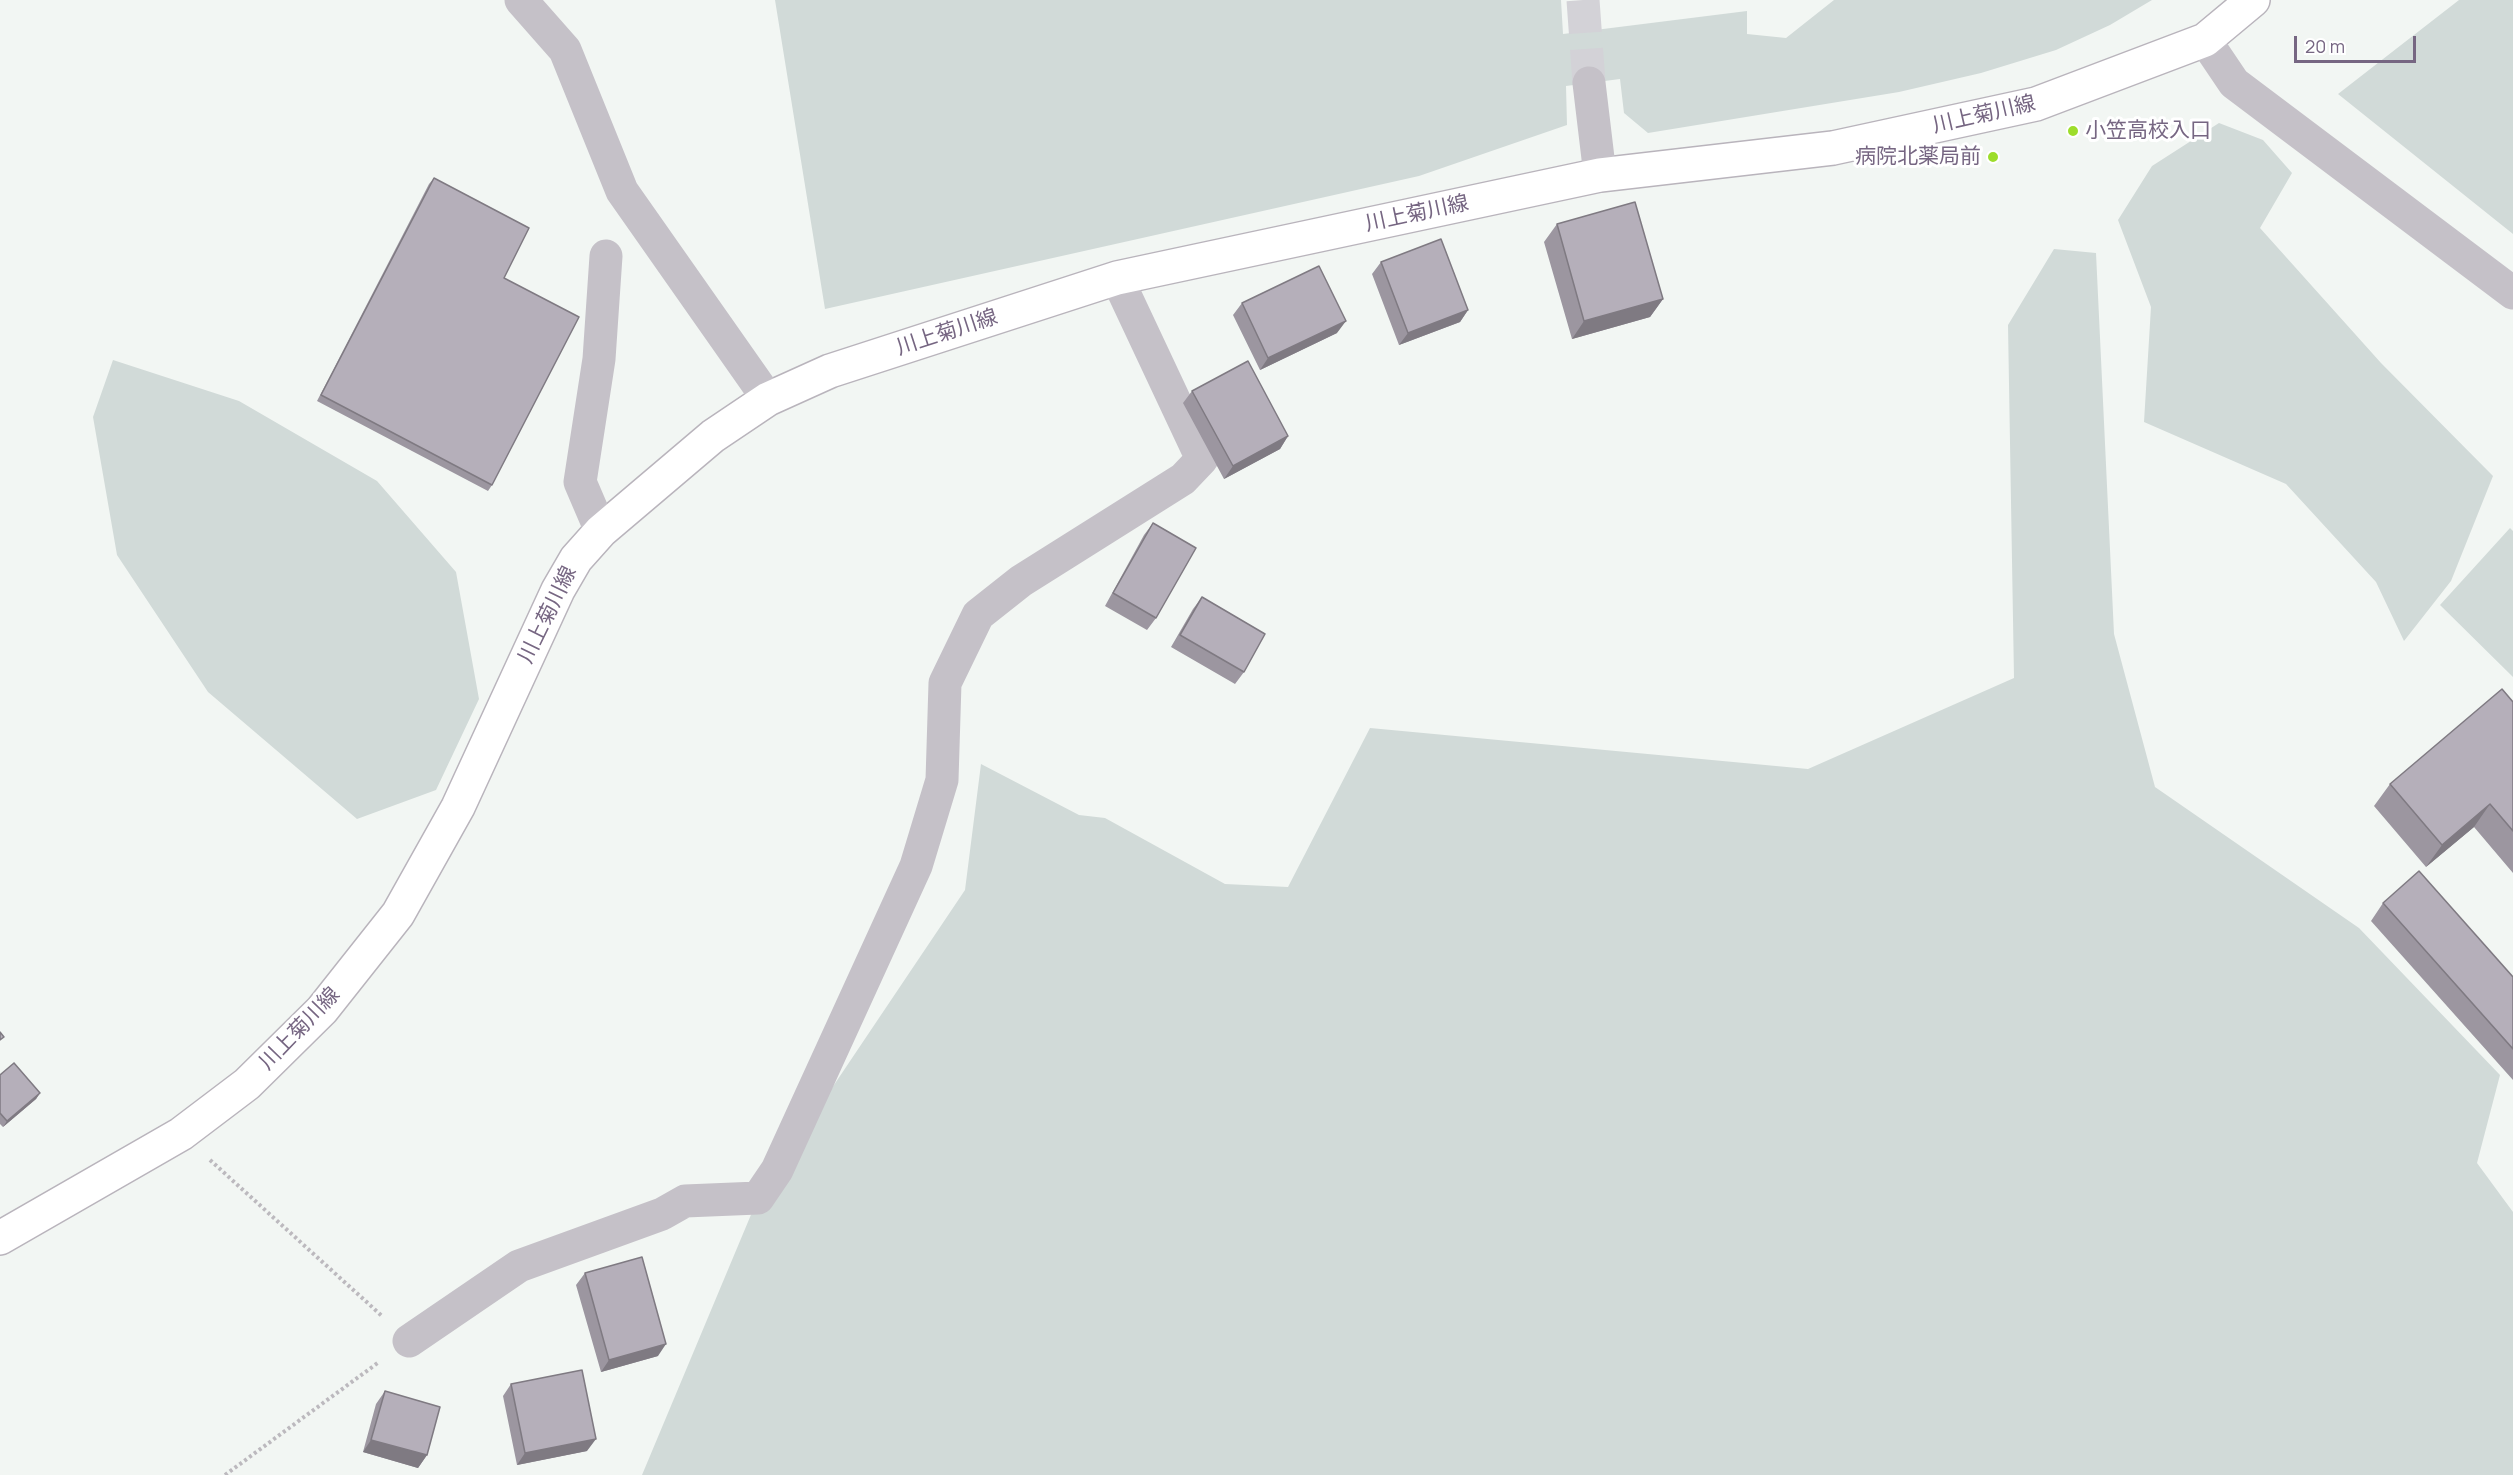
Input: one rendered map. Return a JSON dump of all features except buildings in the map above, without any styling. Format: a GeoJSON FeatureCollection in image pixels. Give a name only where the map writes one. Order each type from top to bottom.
{"type":"FeatureCollection","features":[{"type":"Feature","properties":{"kind":"main road","name":"川上菊川線"},"geometry":{"type":"LineString","coordinates":[[0,1238],[181,1134],[246,1084],[322,1010],[398,914],[458,807],[558,590],[576,559],[601,531],[713,436],[768,399],[830,371],[1117,278],[1600,175],[1833,148],[2036,104],[2205,40],[2253,0]]}},
{"type":"Feature","properties":{"kind":"street"},"geometry":{"type":"LineString","coordinates":[[521,0],[565,50],[622,191],[768,399]]}},
{"type":"Feature","properties":{"kind":"street"},"geometry":{"type":"LineString","coordinates":[[2205,40],[2234,83],[2513,293]]}},
{"type":"Feature","properties":{"kind":"street"},"geometry":{"type":"LineString","coordinates":[[1589,83],[1600,175]]}},
{"type":"Feature","properties":{"kind":"street"},"geometry":{"type":"LineString","coordinates":[[601,531],[580,482],[599,359],[606,256]]}},
{"type":"Feature","properties":{"kind":"street"},"geometry":{"type":"LineString","coordinates":[[409,1341],[519,1266],[662,1214],[685,1201],[758,1198],[777,1170],[916,866],[942,780],[945,683],[978,615],[1021,581],[1182,478],[1202,459],[1117,278]]}},
{"type":"Feature","properties":{"kind":"path"},"geometry":{"type":"LineString","coordinates":[[181,1134],[409,1341],[225,1475]]}},
{"type":"Feature","properties":{"kind":"shaded area"},"geometry":{"type":"Polygon","coordinates":[[[775,0],[1561,0],[1563,34],[1747,11],[1747,34],[1786,38],[1834,0],[2152,0],[2110,25],[2056,50],[1981,73],[1899,92],[1648,133],[1624,113],[1620,79],[1566,86],[1567,125],[1419,176],[825,309],[775,0]]]}},
{"type":"Feature","properties":{"kind":"shaded area"},"geometry":{"type":"Polygon","coordinates":[[[2459,0],[2513,0],[2513,234],[2338,94],[2459,0]]]}},
{"type":"Feature","properties":{"kind":"shaded area"},"geometry":{"type":"Polygon","coordinates":[[[2219,123],[2263,140],[2292,173],[2260,228],[2381,363],[2493,476],[2451,581],[2404,641],[2376,582],[2286,484],[2144,422],[2151,307],[2118,220],[2152,166],[2219,123]]]}},
{"type":"Feature","properties":{"kind":"shaded area"},"geometry":{"type":"Polygon","coordinates":[[[2054,249],[2096,253],[2114,634],[2155,787],[2359,928],[2500,1075],[2477,1163],[2513,1212],[2513,1475],[642,1475],[758,1198],[965,890],[981,764],[1079,815],[1105,818],[1225,884],[1288,887],[1370,728],[1808,769],[2014,678],[2008,325],[2054,249]]]}},
{"type":"Feature","properties":{"kind":"shaded area"},"geometry":{"type":"Polygon","coordinates":[[[113,360],[239,401],[377,481],[456,572],[479,699],[436,790],[357,819],[208,692],[117,555],[93,417],[113,360]]]}},
{"type":"Feature","properties":{"kind":"shaded area"},"geometry":{"type":"Polygon","coordinates":[[[2510,528],[2513,531],[2513,677],[2440,605],[2510,528]]]}},
{"type":"Feature","properties":{"kind":"tunnel"},"geometry":{"type":"LineString","coordinates":[[1583,0],[1589,83]]}},
{"type":"Feature","properties":{"kind":"place","name":"小笠高校入口"},"geometry":{"type":"Point","coordinates":[2073,131]}},
{"type":"Feature","properties":{"kind":"place","name":"病院北薬局前"},"geometry":{"type":"Point","coordinates":[1993,157]}}]}
